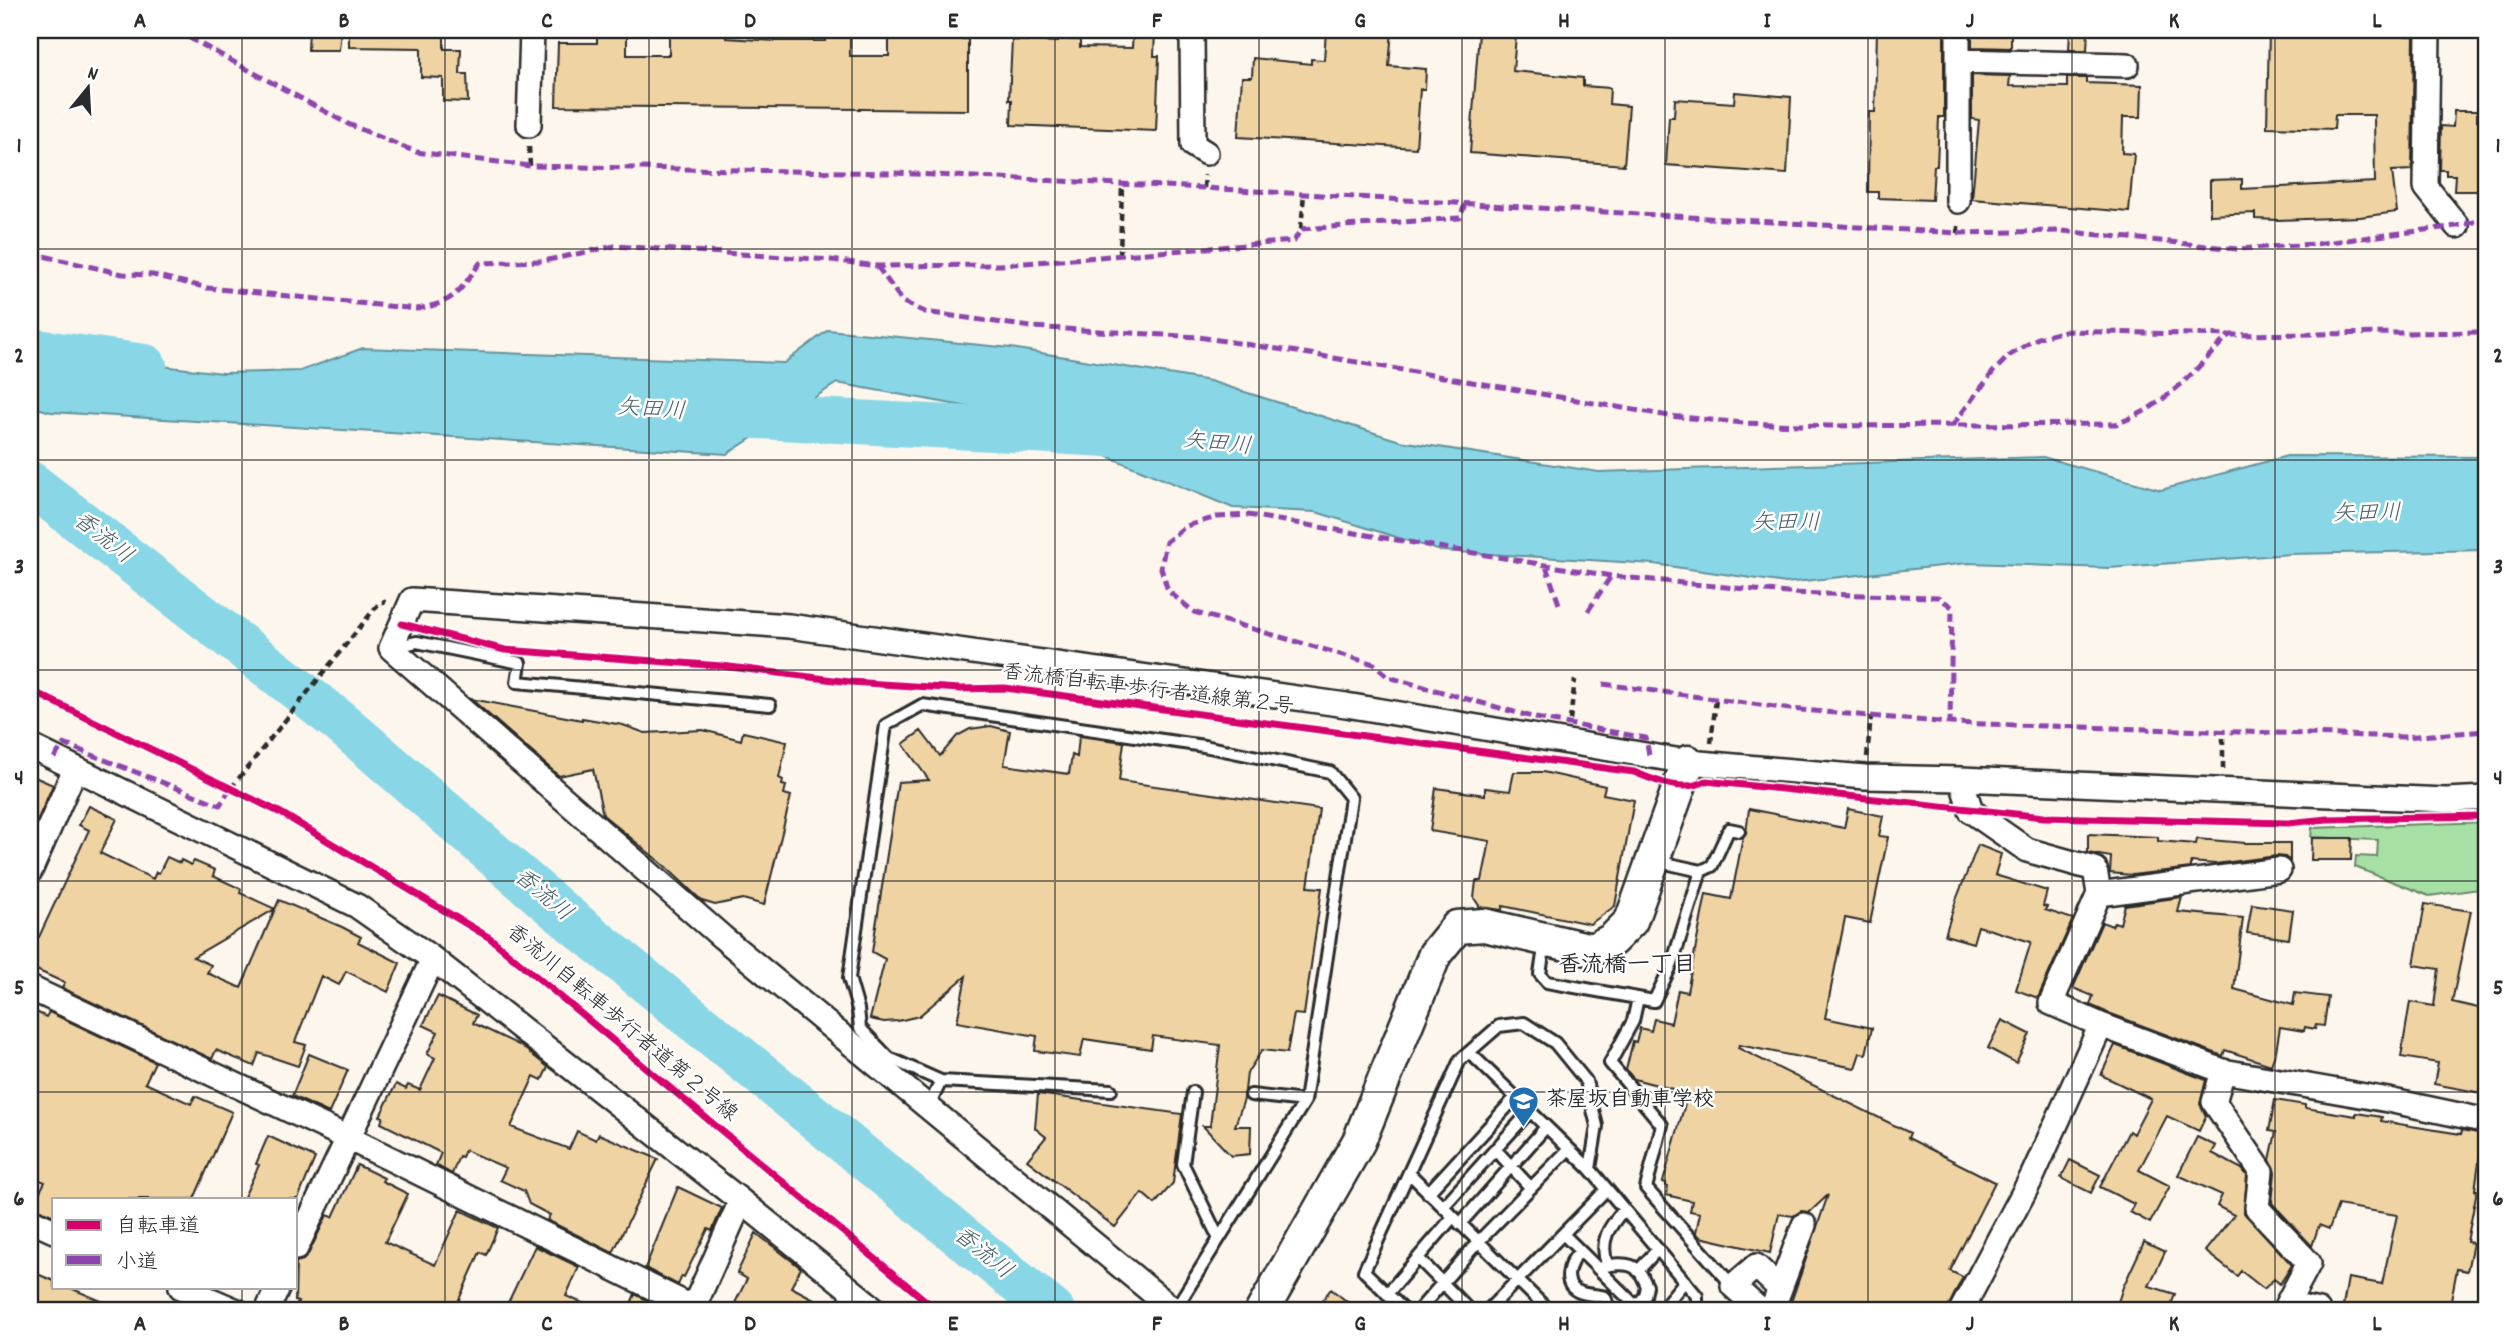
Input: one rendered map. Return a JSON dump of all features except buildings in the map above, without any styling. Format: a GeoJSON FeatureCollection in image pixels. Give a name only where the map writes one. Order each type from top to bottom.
{"type":"FeatureCollection","features":[{"type":"Feature","properties":{"kind":"street"},"geometry":{"type":"LineString","coordinates":[[529,125],[532,30]]}},
{"type":"Feature","properties":{"kind":"street"},"geometry":{"type":"LineString","coordinates":[[1192,30],[1193,145],[1206,153]]}},
{"type":"Feature","properties":{"kind":"street"},"geometry":{"type":"LineString","coordinates":[[1958,30],[1958,201]]}},
{"type":"Feature","properties":{"kind":"street"},"geometry":{"type":"LineString","coordinates":[[2428,30],[2426,187],[2457,226]]}},
{"type":"Feature","properties":{"kind":"street"},"geometry":{"type":"LineString","coordinates":[[1958,61],[2127,65]]}},
{"type":"Feature","properties":{"kind":"street"},"geometry":{"type":"LineString","coordinates":[[1175,1311],[722,937],[391,648],[412,600],[789,626],[1346,705],[1699,763],[1865,777],[2446,800],[2487,798]]}},
{"type":"Feature","properties":{"kind":"street"},"geometry":{"type":"LineString","coordinates":[[30,746],[357,906],[433,959],[877,1311]]}},
{"type":"Feature","properties":{"kind":"street"},"geometry":{"type":"LineString","coordinates":[[1262,1311],[1359,1141],[1435,954],[1457,927],[1485,925],[1592,950],[1612,940],[1631,921],[1653,860],[1699,763]]}},
{"type":"Feature","properties":{"kind":"street"},"geometry":{"type":"LineString","coordinates":[[30,872],[75,769]]}},
{"type":"Feature","properties":{"kind":"street"},"geometry":{"type":"LineString","coordinates":[[1961,779],[1971,811],[2027,850],[2095,869],[2099,894],[2051,1003],[2223,1071],[2388,1100],[2487,1121]]}},
{"type":"Feature","properties":{"kind":"street"},"geometry":{"type":"LineString","coordinates":[[2099,894],[2279,870]]}},
{"type":"Feature","properties":{"kind":"street"},"geometry":{"type":"LineString","coordinates":[[298,1244],[433,959]]}},
{"type":"Feature","properties":{"kind":"street"},"geometry":{"type":"LineString","coordinates":[[30,989],[346,1138],[693,1310],[741,1201]]}},
{"type":"Feature","properties":{"kind":"street"},"geometry":{"type":"LineString","coordinates":[[1961,1311],[2032,1177],[2101,1025]]}},
{"type":"Feature","properties":{"kind":"street"},"geometry":{"type":"LineString","coordinates":[[2223,1071],[2214,1102],[2261,1171],[2257,1208],[2309,1263],[2287,1304],[2318,1311]]}},
{"type":"Feature","properties":{"kind":"street"},"geometry":{"type":"LineString","coordinates":[[30,1220],[52,1230]]}},
{"type":"Feature","properties":{"kind":"street"},"geometry":{"type":"LineString","coordinates":[[1772,1311],[1804,1226]]}},
{"type":"Feature","properties":{"kind":"street"},"geometry":{"type":"LineString","coordinates":[[1761,1311],[1733,1286],[1756,1266],[1780,1289]]}},
{"type":"Feature","properties":{"kind":"street"},"geometry":{"type":"LineString","coordinates":[[183,1288],[237,1311]]}},
{"type":"Feature","properties":{"kind":"street"},"geometry":{"type":"LineString","coordinates":[[267,1311],[278,1288]]}},
{"type":"Feature","properties":{"kind":"lane"},"geometry":{"type":"LineString","coordinates":[[391,648],[417,642],[520,663],[517,682],[770,705]]}},
{"type":"Feature","properties":{"kind":"lane"},"geometry":{"type":"LineString","coordinates":[[1111,1090],[941,1081],[889,1058],[860,1028],[858,1009],[849,978],[886,725],[922,705],[1204,746],[1331,772],[1351,798],[1305,1101],[1175,1311]]}},
{"type":"Feature","properties":{"kind":"lane"},"geometry":{"type":"LineString","coordinates":[[1653,860],[1701,871],[1712,866],[1729,829],[1739,831]]}},
{"type":"Feature","properties":{"kind":"lane"},"geometry":{"type":"LineString","coordinates":[[1546,939],[1540,974],[1546,982],[1654,1001],[1672,964],[1701,871]]}},
{"type":"Feature","properties":{"kind":"lane"},"geometry":{"type":"LineString","coordinates":[[1637,998],[1633,1021],[1610,1063],[1662,1125],[1646,1188],[1733,1286]]}},
{"type":"Feature","properties":{"kind":"lane"},"geometry":{"type":"LineString","coordinates":[[1405,1311],[1364,1271],[1460,1060],[1499,1026],[1524,1023],[1555,1043],[1586,1081],[1597,1126],[1590,1169]]}},
{"type":"Feature","properties":{"kind":"lane"},"geometry":{"type":"LineString","coordinates":[[1469,1052],[1590,1169],[1697,1296],[1697,1311]]}},
{"type":"Feature","properties":{"kind":"lane"},"geometry":{"type":"LineString","coordinates":[[928,1108],[941,1081]]}},
{"type":"Feature","properties":{"kind":"lane"},"geometry":{"type":"LineString","coordinates":[[1192,1092],[1183,1164],[1219,1239]]}},
{"type":"Feature","properties":{"kind":"lane"},"geometry":{"type":"LineString","coordinates":[[1251,1095],[1305,1101]]}},
{"type":"Feature","properties":{"kind":"lane"},"geometry":{"type":"LineString","coordinates":[[1429,1193],[1516,1097]]}},
{"type":"Feature","properties":{"kind":"lane"},"geometry":{"type":"LineString","coordinates":[[1443,1207],[1530,1111]]}},
{"type":"Feature","properties":{"kind":"lane"},"geometry":{"type":"LineString","coordinates":[[1387,1294],[1418,1258],[1511,1166],[1546,1127]]}},
{"type":"Feature","properties":{"kind":"lane"},"geometry":{"type":"LineString","coordinates":[[1495,1149],[1531,1188]]}},
{"type":"Feature","properties":{"kind":"lane"},"geometry":{"type":"LineString","coordinates":[[1418,1311],[1478,1242],[1569,1149]]}},
{"type":"Feature","properties":{"kind":"lane"},"geometry":{"type":"LineString","coordinates":[[1409,1173],[1549,1311]]}},
{"type":"Feature","properties":{"kind":"lane"},"geometry":{"type":"LineString","coordinates":[[1487,1311],[1607,1189]]}},
{"type":"Feature","properties":{"kind":"lane"},"geometry":{"type":"LineString","coordinates":[[1603,1266],[1604,1242],[1608,1229],[1624,1209]]}},
{"type":"Feature","properties":{"kind":"lane"},"geometry":{"type":"LineString","coordinates":[[1563,1234],[1580,1251],[1603,1266],[1616,1287],[1636,1310],[1645,1296],[1647,1286],[1638,1270],[1631,1266],[1603,1266]]}},
{"type":"Feature","properties":{"kind":"lane"},"geometry":{"type":"LineString","coordinates":[[1638,1270],[1658,1249]]}},
{"type":"Feature","properties":{"kind":"lane"},"geometry":{"type":"LineString","coordinates":[[1580,1251],[1570,1261],[1567,1272],[1572,1286],[1579,1292],[1605,1297]]}},
{"type":"Feature","properties":{"kind":"lane"},"geometry":{"type":"LineString","coordinates":[[1418,1258],[1470,1311]]}},
{"type":"Feature","properties":{"kind":"lane"},"geometry":{"type":"LineString","coordinates":[[1660,1311],[1685,1281]]}},
{"type":"Feature","properties":{"kind":"lane"},"geometry":{"type":"LineString","coordinates":[[1605,1297],[1616,1287]]}},
{"type":"Feature","properties":{"kind":"lane"},"geometry":{"type":"LineString","coordinates":[[1605,1297],[1610,1311]]}},
{"type":"Feature","properties":{"kind":"path"},"geometry":{"type":"LineString","coordinates":[[1120,256],[1122,185]]}},
{"type":"Feature","properties":{"kind":"path"},"geometry":{"type":"LineString","coordinates":[[1301,229],[1304,194]]}},
{"type":"Feature","properties":{"kind":"path"},"geometry":{"type":"LineString","coordinates":[[231,788],[380,602],[412,600]]}},
{"type":"Feature","properties":{"kind":"path"},"geometry":{"type":"LineString","coordinates":[[1570,724],[1575,680]]}},
{"type":"Feature","properties":{"kind":"path"},"geometry":{"type":"LineString","coordinates":[[1699,763],[1716,699]]}},
{"type":"Feature","properties":{"kind":"path"},"geometry":{"type":"LineString","coordinates":[[1865,777],[1871,716]]}},
{"type":"Feature","properties":{"kind":"path"},"geometry":{"type":"LineString","coordinates":[[2223,732],[2223,790]]}},
{"type":"Feature","properties":{"kind":"green space"},"geometry":{"type":"Polygon","coordinates":[[[2487,822],[2487,888],[2429,896],[2355,867],[2356,856],[2377,857],[2378,840],[2311,837],[2312,828],[2487,822]]]}},
{"type":"Feature","properties":{"kind":"water","name":"矢田川"},"geometry":{"type":"Polygon","coordinates":[[[828,330],[1011,348],[1210,381],[1400,441],[1599,472],[2043,457],[2161,490],[2287,456],[2487,457],[2487,550],[2290,554],[2109,568],[1968,563],[1786,583],[1654,564],[1441,551],[1316,512],[1233,508],[1002,413],[837,383],[727,454],[51,412],[30,406],[30,351],[223,373],[300,371],[363,348],[784,363],[828,330]]]}},
{"type":"Feature","properties":{"kind":"waterway","name":"矢田川"},"geometry":{"type":"LineString","coordinates":[[30,350],[145,366]]}},
{"type":"Feature","properties":{"kind":"waterway","name":"矢田川"},"geometry":{"type":"LineString","coordinates":[[720,415],[1108,435]]}},
{"type":"Feature","properties":{"kind":"waterway","name":"香流川"},"geometry":{"type":"LineString","coordinates":[[30,483],[340,722],[557,909],[1053,1311]]}},
{"type":"Feature","properties":{"kind":"marked path"},"geometry":{"type":"LineString","coordinates":[[175,30],[348,124],[416,152],[530,166],[894,173],[1204,188],[1958,233],[2062,231],[2237,249],[2315,244],[2457,226],[2487,219]]}},
{"type":"Feature","properties":{"kind":"marked path"},"geometry":{"type":"LineString","coordinates":[[30,253],[123,274],[153,275],[208,288],[417,309],[448,300],[480,263],[543,261],[615,246],[831,260],[877,266],[1000,265],[1294,241],[1301,229],[1460,218],[1465,204]]}},
{"type":"Feature","properties":{"kind":"marked path"},"geometry":{"type":"LineString","coordinates":[[877,266],[903,302],[925,312],[1031,327],[1199,337],[1669,416],[1743,423],[1829,426],[2115,424],[2133,417],[2164,398],[2191,375],[2229,335]]}},
{"type":"Feature","properties":{"kind":"marked path"},"geometry":{"type":"LineString","coordinates":[[1952,426],[1993,372],[2010,355],[2038,338],[2065,331],[2229,335],[2487,332]]}},
{"type":"Feature","properties":{"kind":"marked path"},"geometry":{"type":"LineString","coordinates":[[1649,755],[1646,738],[1536,718],[1388,677],[1374,664],[1194,612],[1168,591],[1161,568],[1166,542],[1186,526],[1217,517],[1248,515],[1611,576],[1787,593],[1938,597],[1952,607],[1950,723]]}},
{"type":"Feature","properties":{"kind":"marked path"},"geometry":{"type":"LineString","coordinates":[[1546,566],[1560,607]]}},
{"type":"Feature","properties":{"kind":"marked path"},"geometry":{"type":"LineString","coordinates":[[1588,611],[1611,576]]}},
{"type":"Feature","properties":{"kind":"marked path"},"geometry":{"type":"LineString","coordinates":[[1603,684],[1790,709],[1950,723],[2405,737],[2487,731]]}},
{"type":"Feature","properties":{"kind":"marked path"},"geometry":{"type":"LineString","coordinates":[[54,758],[64,744],[220,805],[231,788]]}},
{"type":"Feature","properties":{"kind":"cycle path","name":"香流橋自転車歩行者道線第２号"},"geometry":{"type":"LineString","coordinates":[[402,624],[505,650],[722,666],[850,682],[960,689],[1005,688],[1634,772],[1679,786],[1706,781],[2044,817],[2288,823],[2327,819],[2487,816]]}},
{"type":"Feature","properties":{"kind":"cycle path","name":"香流川自転車歩行者道第２号線"},"geometry":{"type":"LineString","coordinates":[[30,690],[281,813],[490,938],[938,1311]]}},
{"type":"Feature","properties":{"kind":"place","name":"茶屋坂自動車学校"},"geometry":{"type":"Point","coordinates":[1523,1128]}},
{"type":"Feature","properties":{"kind":"district","name":"香流橋一丁目"},"geometry":{"type":"Point","coordinates":[1627,966]}}]}
